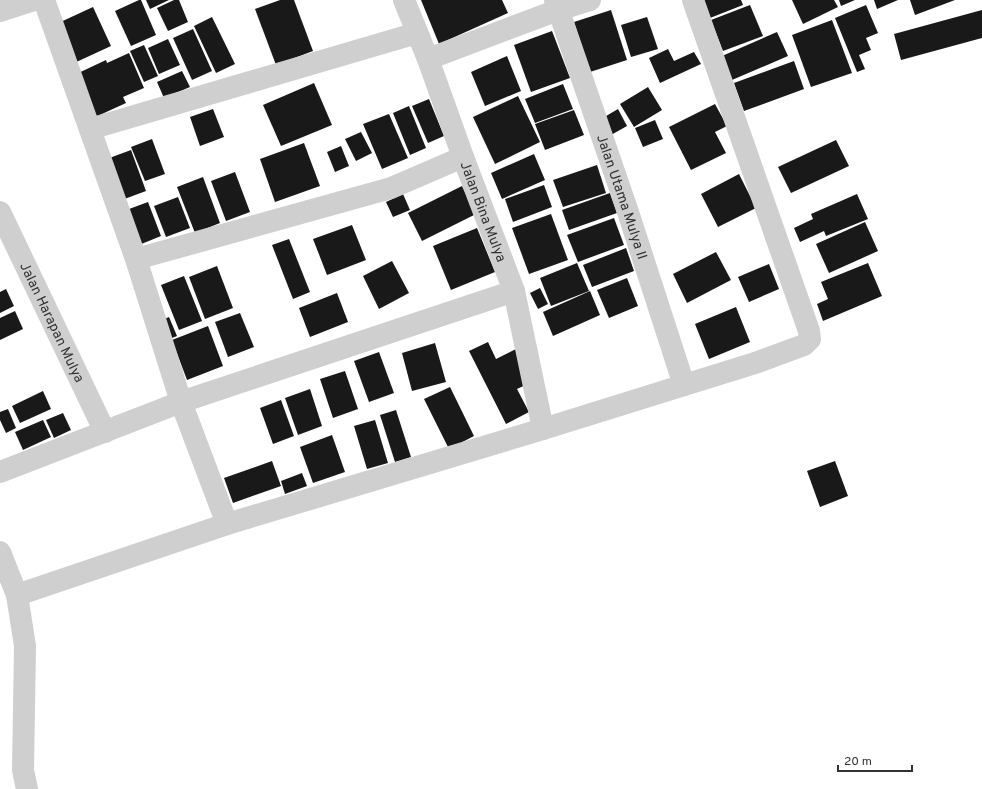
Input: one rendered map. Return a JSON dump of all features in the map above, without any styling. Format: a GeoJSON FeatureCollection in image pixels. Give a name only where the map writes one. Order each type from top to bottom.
{"type":"FeatureCollection","features":[{"type":"Feature","properties":{"kind":"street"},"geometry":{"type":"LineString","coordinates":[[0,11],[34,0]]}},
{"type":"Feature","properties":{"kind":"street"},"geometry":{"type":"LineString","coordinates":[[44,0],[136,258],[181,402],[227,524]]}},
{"type":"Feature","properties":{"kind":"street","name":"Jalan Bina Mulya"},"geometry":{"type":"LineString","coordinates":[[404,0],[428,59],[463,157],[514,291],[543,430]]}},
{"type":"Feature","properties":{"kind":"street"},"geometry":{"type":"LineString","coordinates":[[428,59],[556,5],[590,0]]}},
{"type":"Feature","properties":{"kind":"street"},"geometry":{"type":"LineString","coordinates":[[17,595],[227,524],[543,430],[755,363],[804,345],[810,339],[809,331],[693,0]]}},
{"type":"Feature","properties":{"kind":"street","name":"Jalan Utama Mulya II"},"geometry":{"type":"LineString","coordinates":[[556,5],[628,212],[684,385]]}},
{"type":"Feature","properties":{"kind":"street"},"geometry":{"type":"LineString","coordinates":[[90,129],[417,33]]}},
{"type":"Feature","properties":{"kind":"street"},"geometry":{"type":"LineString","coordinates":[[136,258],[391,188],[463,157]]}},
{"type":"Feature","properties":{"kind":"street","name":"Jalan Harapan Mulya"},"geometry":{"type":"LineString","coordinates":[[0,212],[105,432]]}},
{"type":"Feature","properties":{"kind":"street"},"geometry":{"type":"LineString","coordinates":[[0,472],[181,402],[514,291]]}},
{"type":"Feature","properties":{"kind":"street"},"geometry":{"type":"LineString","coordinates":[[0,552],[17,595],[25,646],[23,770],[27,789]]}},
{"type":"Feature","properties":{"kind":"building"},"geometry":{"type":"Polygon","coordinates":[[[141,0],[156,35],[131,46],[115,11],[141,0]]]}},
{"type":"Feature","properties":{"kind":"building"},"geometry":{"type":"Polygon","coordinates":[[[146,0],[169,0],[150,9],[146,0]]]}},
{"type":"Feature","properties":{"kind":"building"},"geometry":{"type":"Polygon","coordinates":[[[174,0],[179,0],[188,22],[168,31],[157,8],[174,0]]]}},
{"type":"Feature","properties":{"kind":"building"},"geometry":{"type":"Polygon","coordinates":[[[280,0],[294,0],[313,51],[276,65],[255,9],[280,0]]]}},
{"type":"Feature","properties":{"kind":"building"},"geometry":{"type":"Polygon","coordinates":[[[421,0],[502,0],[508,13],[439,44],[421,0]]]}},
{"type":"Feature","properties":{"kind":"building"},"geometry":{"type":"Polygon","coordinates":[[[704,0],[741,0],[743,5],[710,18],[704,0]]]}},
{"type":"Feature","properties":{"kind":"building"},"geometry":{"type":"Polygon","coordinates":[[[792,0],[834,0],[838,7],[803,24],[792,0]]]}},
{"type":"Feature","properties":{"kind":"building"},"geometry":{"type":"Polygon","coordinates":[[[839,0],[855,0],[841,6],[839,0]]]}},
{"type":"Feature","properties":{"kind":"building"},"geometry":{"type":"Polygon","coordinates":[[[874,0],[898,0],[877,9],[874,0]]]}},
{"type":"Feature","properties":{"kind":"building"},"geometry":{"type":"Polygon","coordinates":[[[910,0],[955,0],[915,15],[910,0]]]}},
{"type":"Feature","properties":{"kind":"building"},"geometry":{"type":"Polygon","coordinates":[[[750,5],[763,36],[723,51],[711,20],[750,5]]]}},
{"type":"Feature","properties":{"kind":"building"},"geometry":{"type":"Polygon","coordinates":[[[866,5],[878,33],[866,38],[871,50],[859,55],[865,69],[857,72],[835,18],[866,5]]]}},
{"type":"Feature","properties":{"kind":"building"},"geometry":{"type":"Polygon","coordinates":[[[93,7],[111,46],[72,64],[54,25],[93,7]]]}},
{"type":"Feature","properties":{"kind":"building"},"geometry":{"type":"Polygon","coordinates":[[[611,10],[627,60],[590,72],[574,22],[611,10]]]}},
{"type":"Feature","properties":{"kind":"building"},"geometry":{"type":"Polygon","coordinates":[[[982,10],[982,38],[901,60],[894,34],[982,10]]]}},
{"type":"Feature","properties":{"kind":"building"},"geometry":{"type":"Polygon","coordinates":[[[212,17],[235,64],[216,73],[194,26],[212,17]]]}},
{"type":"Feature","properties":{"kind":"building"},"geometry":{"type":"Polygon","coordinates":[[[647,17],[658,49],[631,57],[621,25],[647,17]]]}},
{"type":"Feature","properties":{"kind":"building"},"geometry":{"type":"Polygon","coordinates":[[[832,20],[852,73],[811,87],[792,35],[832,20]]]}},
{"type":"Feature","properties":{"kind":"building"},"geometry":{"type":"Polygon","coordinates":[[[193,29],[212,71],[192,80],[173,38],[193,29]]]}},
{"type":"Feature","properties":{"kind":"building"},"geometry":{"type":"Polygon","coordinates":[[[552,31],[570,78],[531,92],[514,45],[552,31]]]}},
{"type":"Feature","properties":{"kind":"building"},"geometry":{"type":"Polygon","coordinates":[[[777,32],[788,56],[732,80],[722,56],[777,32]]]}},
{"type":"Feature","properties":{"kind":"building"},"geometry":{"type":"Polygon","coordinates":[[[168,39],[180,65],[159,74],[148,48],[168,39]]]}},
{"type":"Feature","properties":{"kind":"building"},"geometry":{"type":"Polygon","coordinates":[[[144,45],[158,76],[144,82],[130,51],[144,45]]]}},
{"type":"Feature","properties":{"kind":"building"},"geometry":{"type":"Polygon","coordinates":[[[668,49],[674,61],[694,52],[701,64],[660,83],[649,58],[668,49]]]}},
{"type":"Feature","properties":{"kind":"building"},"geometry":{"type":"Polygon","coordinates":[[[129,53],[144,88],[123,97],[126,103],[91,119],[72,76],[106,60],[107,63],[129,53]]]}},
{"type":"Feature","properties":{"kind":"building"},"geometry":{"type":"Polygon","coordinates":[[[507,56],[521,91],[485,106],[471,72],[507,56]]]}},
{"type":"Feature","properties":{"kind":"building"},"geometry":{"type":"Polygon","coordinates":[[[794,61],[804,89],[744,111],[734,83],[794,61]]]}},
{"type":"Feature","properties":{"kind":"building"},"geometry":{"type":"Polygon","coordinates":[[[182,71],[190,87],[164,98],[157,82],[182,71]]]}},
{"type":"Feature","properties":{"kind":"building"},"geometry":{"type":"Polygon","coordinates":[[[314,83],[332,125],[281,146],[263,105],[314,83]]]}},
{"type":"Feature","properties":{"kind":"building"},"geometry":{"type":"Polygon","coordinates":[[[563,84],[573,109],[535,123],[525,99],[563,84]]]}},
{"type":"Feature","properties":{"kind":"building"},"geometry":{"type":"Polygon","coordinates":[[[648,87],[662,110],[634,127],[620,104],[648,87]]]}},
{"type":"Feature","properties":{"kind":"building"},"geometry":{"type":"Polygon","coordinates":[[[518,96],[540,142],[495,164],[473,117],[518,96]]]}},
{"type":"Feature","properties":{"kind":"building"},"geometry":{"type":"Polygon","coordinates":[[[429,99],[444,136],[428,143],[412,106],[429,99]]]}},
{"type":"Feature","properties":{"kind":"building"},"geometry":{"type":"Polygon","coordinates":[[[715,104],[727,126],[715,132],[726,153],[691,170],[669,127],[715,104]]]}},
{"type":"Feature","properties":{"kind":"building"},"geometry":{"type":"Polygon","coordinates":[[[409,106],[426,148],[410,155],[393,113],[409,106]]]}},
{"type":"Feature","properties":{"kind":"building"},"geometry":{"type":"Polygon","coordinates":[[[213,109],[224,137],[200,146],[190,117],[213,109]]]}},
{"type":"Feature","properties":{"kind":"building"},"geometry":{"type":"Polygon","coordinates":[[[618,109],[627,126],[611,135],[601,119],[618,109]]]}},
{"type":"Feature","properties":{"kind":"building"},"geometry":{"type":"Polygon","coordinates":[[[574,110],[584,135],[545,150],[535,124],[574,110]]]}},
{"type":"Feature","properties":{"kind":"building"},"geometry":{"type":"Polygon","coordinates":[[[389,114],[408,158],[382,169],[363,124],[389,114]]]}},
{"type":"Feature","properties":{"kind":"building"},"geometry":{"type":"Polygon","coordinates":[[[655,120],[663,139],[643,147],[635,128],[655,120]]]}},
{"type":"Feature","properties":{"kind":"building"},"geometry":{"type":"Polygon","coordinates":[[[361,132],[372,153],[356,161],[345,139],[361,132]]]}},
{"type":"Feature","properties":{"kind":"building"},"geometry":{"type":"Polygon","coordinates":[[[152,139],[165,174],[145,181],[131,147],[152,139]]]}},
{"type":"Feature","properties":{"kind":"building"},"geometry":{"type":"Polygon","coordinates":[[[836,140],[849,166],[791,193],[778,167],[836,140]]]}},
{"type":"Feature","properties":{"kind":"building"},"geometry":{"type":"Polygon","coordinates":[[[304,143],[320,186],[275,202],[260,159],[304,143]]]}},
{"type":"Feature","properties":{"kind":"building"},"geometry":{"type":"Polygon","coordinates":[[[341,146],[349,166],[335,172],[327,152],[341,146]]]}},
{"type":"Feature","properties":{"kind":"building"},"geometry":{"type":"Polygon","coordinates":[[[131,150],[146,191],[119,201],[104,160],[131,150]]]}},
{"type":"Feature","properties":{"kind":"building"},"geometry":{"type":"Polygon","coordinates":[[[534,154],[545,180],[502,199],[491,173],[534,154]]]}},
{"type":"Feature","properties":{"kind":"building"},"geometry":{"type":"Polygon","coordinates":[[[597,165],[606,193],[563,207],[553,180],[597,165]]]}},
{"type":"Feature","properties":{"kind":"building"},"geometry":{"type":"Polygon","coordinates":[[[235,172],[250,212],[226,221],[211,181],[235,172]]]}},
{"type":"Feature","properties":{"kind":"building"},"geometry":{"type":"Polygon","coordinates":[[[739,174],[756,208],[718,227],[701,194],[739,174]]]}},
{"type":"Feature","properties":{"kind":"building"},"geometry":{"type":"Polygon","coordinates":[[[203,177],[220,223],[195,233],[177,187],[203,177]]]}},
{"type":"Feature","properties":{"kind":"building"},"geometry":{"type":"Polygon","coordinates":[[[544,185],[552,207],[513,222],[505,199],[544,185]]]}},
{"type":"Feature","properties":{"kind":"building"},"geometry":{"type":"Polygon","coordinates":[[[462,186],[476,214],[422,241],[408,213],[462,186]]]}},
{"type":"Feature","properties":{"kind":"building"},"geometry":{"type":"Polygon","coordinates":[[[610,193],[617,213],[569,230],[562,210],[610,193]]]}},
{"type":"Feature","properties":{"kind":"building"},"geometry":{"type":"Polygon","coordinates":[[[403,194],[410,210],[393,217],[386,202],[403,194]]]}},
{"type":"Feature","properties":{"kind":"building"},"geometry":{"type":"Polygon","coordinates":[[[857,194],[868,219],[826,236],[824,231],[800,242],[794,228],[813,219],[811,214],[857,194]]]}},
{"type":"Feature","properties":{"kind":"building"},"geometry":{"type":"Polygon","coordinates":[[[178,197],[190,228],[166,237],[154,206],[178,197]]]}},
{"type":"Feature","properties":{"kind":"building"},"geometry":{"type":"Polygon","coordinates":[[[148,202],[161,236],[134,247],[121,212],[148,202]]]}},
{"type":"Feature","properties":{"kind":"building"},"geometry":{"type":"Polygon","coordinates":[[[551,214],[568,260],[529,274],[512,228],[551,214]]]}},
{"type":"Feature","properties":{"kind":"building"},"geometry":{"type":"Polygon","coordinates":[[[614,218],[624,245],[578,262],[567,235],[614,218]]]}},
{"type":"Feature","properties":{"kind":"building"},"geometry":{"type":"Polygon","coordinates":[[[865,222],[878,251],[829,273],[816,244],[865,222]]]}},
{"type":"Feature","properties":{"kind":"building"},"geometry":{"type":"Polygon","coordinates":[[[352,225],[366,260],[327,275],[313,239],[352,225]]]}},
{"type":"Feature","properties":{"kind":"building"},"geometry":{"type":"Polygon","coordinates":[[[477,228],[495,272],[451,290],[433,246],[477,228]]]}},
{"type":"Feature","properties":{"kind":"building"},"geometry":{"type":"Polygon","coordinates":[[[289,239],[310,292],[293,299],[272,245],[289,239]]]}},
{"type":"Feature","properties":{"kind":"building"},"geometry":{"type":"Polygon","coordinates":[[[626,248],[634,271],[592,287],[583,265],[626,248]]]}},
{"type":"Feature","properties":{"kind":"building"},"geometry":{"type":"Polygon","coordinates":[[[716,252],[731,280],[687,303],[673,274],[716,252]]]}},
{"type":"Feature","properties":{"kind":"building"},"geometry":{"type":"Polygon","coordinates":[[[392,261],[409,293],[379,309],[363,276],[392,261]]]}},
{"type":"Feature","properties":{"kind":"building"},"geometry":{"type":"Polygon","coordinates":[[[577,263],[589,291],[551,306],[540,278],[577,263]]]}},
{"type":"Feature","properties":{"kind":"building"},"geometry":{"type":"Polygon","coordinates":[[[868,263],[882,296],[823,321],[817,304],[828,299],[821,282],[868,263]]]}},
{"type":"Feature","properties":{"kind":"building"},"geometry":{"type":"Polygon","coordinates":[[[769,264],[779,289],[749,302],[738,277],[769,264]]]}},
{"type":"Feature","properties":{"kind":"building"},"geometry":{"type":"Polygon","coordinates":[[[217,266],[233,308],[205,319],[189,277],[217,266]]]}},
{"type":"Feature","properties":{"kind":"building"},"geometry":{"type":"Polygon","coordinates":[[[184,276],[202,321],[179,330],[161,285],[184,276]]]}},
{"type":"Feature","properties":{"kind":"building"},"geometry":{"type":"Polygon","coordinates":[[[627,278],[638,306],[609,318],[597,290],[627,278]]]}},
{"type":"Feature","properties":{"kind":"building"},"geometry":{"type":"Polygon","coordinates":[[[540,288],[548,304],[538,309],[530,293],[540,288]]]}},
{"type":"Feature","properties":{"kind":"building"},"geometry":{"type":"Polygon","coordinates":[[[6,289],[14,306],[0,313],[0,292],[6,289]]]}},
{"type":"Feature","properties":{"kind":"building"},"geometry":{"type":"Polygon","coordinates":[[[590,291],[600,315],[553,336],[543,312],[590,291]]]}},
{"type":"Feature","properties":{"kind":"building"},"geometry":{"type":"Polygon","coordinates":[[[337,293],[348,322],[310,337],[299,308],[337,293]]]}},
{"type":"Feature","properties":{"kind":"building"},"geometry":{"type":"Polygon","coordinates":[[[736,307],[750,342],[709,359],[695,324],[736,307]]]}},
{"type":"Feature","properties":{"kind":"building"},"geometry":{"type":"Polygon","coordinates":[[[15,311],[23,329],[0,340],[0,318],[15,311]]]}},
{"type":"Feature","properties":{"kind":"building"},"geometry":{"type":"Polygon","coordinates":[[[240,313],[254,347],[228,357],[215,322],[240,313]]]}},
{"type":"Feature","properties":{"kind":"building"},"geometry":{"type":"Polygon","coordinates":[[[169,317],[177,336],[164,341],[157,322],[169,317]]]}},
{"type":"Feature","properties":{"kind":"building"},"geometry":{"type":"Polygon","coordinates":[[[208,326],[223,366],[187,380],[172,340],[208,326]]]}},
{"type":"Feature","properties":{"kind":"building"},"geometry":{"type":"Polygon","coordinates":[[[488,342],[496,359],[516,349],[532,382],[517,389],[529,412],[506,424],[469,351],[488,342]]]}},
{"type":"Feature","properties":{"kind":"building"},"geometry":{"type":"Polygon","coordinates":[[[435,343],[446,382],[412,391],[402,353],[435,343]]]}},
{"type":"Feature","properties":{"kind":"building"},"geometry":{"type":"Polygon","coordinates":[[[379,352],[394,393],[369,402],[354,361],[379,352]]]}},
{"type":"Feature","properties":{"kind":"building"},"geometry":{"type":"Polygon","coordinates":[[[345,371],[358,409],[333,418],[320,379],[345,371]]]}},
{"type":"Feature","properties":{"kind":"building"},"geometry":{"type":"Polygon","coordinates":[[[450,387],[474,436],[449,449],[424,399],[450,387]]]}},
{"type":"Feature","properties":{"kind":"building"},"geometry":{"type":"Polygon","coordinates":[[[310,389],[322,426],[298,435],[285,398],[310,389]]]}},
{"type":"Feature","properties":{"kind":"building"},"geometry":{"type":"Polygon","coordinates":[[[43,391],[51,409],[20,423],[12,406],[43,391]]]}},
{"type":"Feature","properties":{"kind":"building"},"geometry":{"type":"Polygon","coordinates":[[[281,400],[294,436],[273,444],[260,408],[281,400]]]}},
{"type":"Feature","properties":{"kind":"building"},"geometry":{"type":"Polygon","coordinates":[[[8,409],[16,428],[6,433],[0,420],[0,412],[8,409]]]}},
{"type":"Feature","properties":{"kind":"building"},"geometry":{"type":"Polygon","coordinates":[[[396,410],[411,457],[395,462],[380,415],[396,410]]]}},
{"type":"Feature","properties":{"kind":"building"},"geometry":{"type":"Polygon","coordinates":[[[63,413],[71,430],[54,438],[46,420],[63,413]]]}},
{"type":"Feature","properties":{"kind":"building"},"geometry":{"type":"Polygon","coordinates":[[[43,420],[51,437],[23,450],[15,432],[43,420]]]}},
{"type":"Feature","properties":{"kind":"building"},"geometry":{"type":"Polygon","coordinates":[[[375,420],[388,463],[367,469],[354,426],[375,420]]]}},
{"type":"Feature","properties":{"kind":"building"},"geometry":{"type":"Polygon","coordinates":[[[332,435],[345,472],[313,483],[300,447],[332,435]]]}},
{"type":"Feature","properties":{"kind":"building"},"geometry":{"type":"Polygon","coordinates":[[[272,461],[281,486],[233,503],[224,478],[272,461]]]}},
{"type":"Feature","properties":{"kind":"building"},"geometry":{"type":"Polygon","coordinates":[[[835,461],[848,496],[820,507],[807,471],[835,461]]]}},
{"type":"Feature","properties":{"kind":"building"},"geometry":{"type":"Polygon","coordinates":[[[302,473],[307,486],[285,494],[281,481],[302,473]]]}}]}
